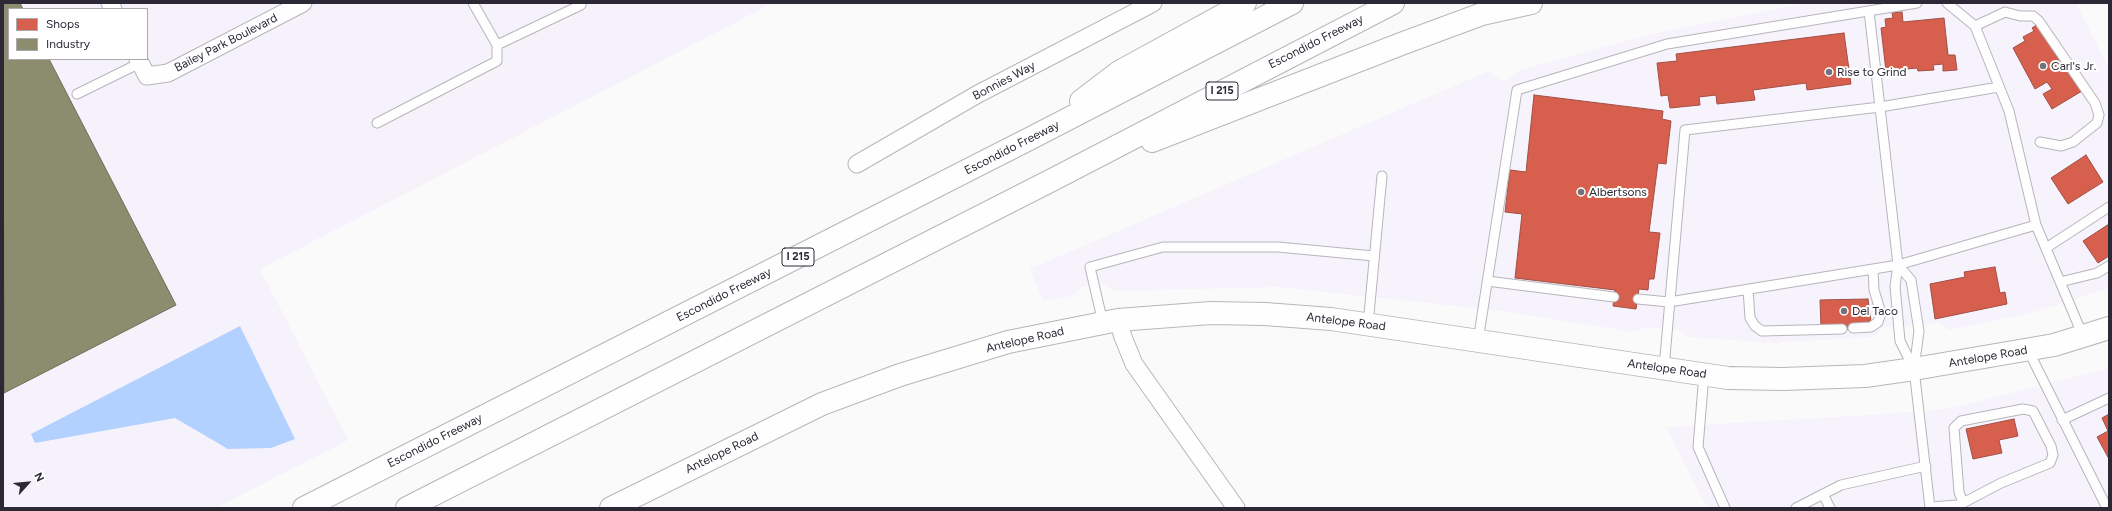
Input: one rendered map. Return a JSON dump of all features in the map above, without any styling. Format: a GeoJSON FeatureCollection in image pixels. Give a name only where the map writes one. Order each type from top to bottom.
{"type":"FeatureCollection","features":[{"type":"Feature","properties":{"kind":"main road"},"geometry":{"type":"LineString","coordinates":[[1033,138],[1119,72],[1245,3]]}},
{"type":"Feature","properties":{"kind":"main road","name":"Escondido Freeway"},"geometry":{"type":"LineString","coordinates":[[304,508],[1033,138],[1292,3]]}},
{"type":"Feature","properties":{"kind":"main road","name":"Escondido Freeway"},"geometry":{"type":"LineString","coordinates":[[407,508],[1052,180],[1393,3]]}},
{"type":"Feature","properties":{"kind":"main road"},"geometry":{"type":"LineString","coordinates":[[1482,14],[1502,3]]}},
{"type":"Feature","properties":{"kind":"main road"},"geometry":{"type":"LineString","coordinates":[[1052,180],[1482,14],[1531,3]]}},
{"type":"Feature","properties":{"kind":"main road","name":"Antelope Road"},"geometry":{"type":"LineString","coordinates":[[611,508],[836,399],[900,375],[1008,342],[1110,322],[1211,312],[1273,314],[1331,319],[1728,378],[1783,379],[1865,376],[1914,369],[2027,350],[2109,328]]}},
{"type":"Feature","properties":{"kind":"street","name":"Bailey Park Boulevard"},"geometry":{"type":"LineString","coordinates":[[142,66],[168,73],[303,3]]}},
{"type":"Feature","properties":{"kind":"street","name":"Bonnies Way"},"geometry":{"type":"LineString","coordinates":[[857,164],[978,94],[1153,3]]}},
{"type":"Feature","properties":{"kind":"street"},"geometry":{"type":"LineString","coordinates":[[1110,322],[1123,338],[1134,364],[1236,508]]}},
{"type":"Feature","properties":{"kind":"lane"},"geometry":{"type":"LineString","coordinates":[[378,123],[497,61],[497,45],[473,3]]}},
{"type":"Feature","properties":{"kind":"lane"},"geometry":{"type":"LineString","coordinates":[[497,45],[581,5],[580,3]]}},
{"type":"Feature","properties":{"kind":"lane"},"geometry":{"type":"LineString","coordinates":[[1478,341],[1517,90],[1667,44],[1917,3]]}},
{"type":"Feature","properties":{"kind":"lane"},"geometry":{"type":"LineString","coordinates":[[1947,3],[1975,26],[2009,110],[2036,225],[2083,336]]}},
{"type":"Feature","properties":{"kind":"lane"},"geometry":{"type":"LineString","coordinates":[[1869,11],[1898,265],[1895,286],[1900,341],[1914,369]]}},
{"type":"Feature","properties":{"kind":"lane"},"geometry":{"type":"LineString","coordinates":[[1975,26],[2005,12],[2020,16],[2033,16],[2039,21],[2095,103],[2099,115],[2097,123],[2072,142],[2061,146],[2040,142]]}},
{"type":"Feature","properties":{"kind":"lane"},"geometry":{"type":"LineString","coordinates":[[77,94],[142,66]]}},
{"type":"Feature","properties":{"kind":"lane"},"geometry":{"type":"LineString","coordinates":[[1664,368],[1685,130],[1880,107],[1999,86]]}},
{"type":"Feature","properties":{"kind":"lane"},"geometry":{"type":"LineString","coordinates":[[1368,325],[1382,176]]}},
{"type":"Feature","properties":{"kind":"lane"},"geometry":{"type":"LineString","coordinates":[[2046,248],[2109,207]]}},
{"type":"Feature","properties":{"kind":"lane"},"geometry":{"type":"LineString","coordinates":[[1638,299],[1670,302],[1898,265],[2036,225]]}},
{"type":"Feature","properties":{"kind":"lane"},"geometry":{"type":"LineString","coordinates":[[1110,322],[1090,267],[1163,247],[1278,247],[1374,256]]}},
{"type":"Feature","properties":{"kind":"lane"},"geometry":{"type":"LineString","coordinates":[[1898,265],[1911,280],[1919,331],[1914,369],[1930,507],[1958,505],[1963,503],[2001,483],[2050,463],[2053,455],[2051,446],[2033,411],[2023,409],[1961,421],[1954,428],[1960,492],[1963,503]]}},
{"type":"Feature","properties":{"kind":"lane"},"geometry":{"type":"LineString","coordinates":[[2060,282],[2097,273],[2109,266]]}},
{"type":"Feature","properties":{"kind":"lane"},"geometry":{"type":"LineString","coordinates":[[1853,328],[1871,327],[1878,322],[1881,313],[1874,290],[1873,269]]}},
{"type":"Feature","properties":{"kind":"lane"},"geometry":{"type":"LineString","coordinates":[[1487,281],[1614,297]]}},
{"type":"Feature","properties":{"kind":"lane"},"geometry":{"type":"LineString","coordinates":[[1748,289],[1750,318],[1755,326],[1762,331],[1842,329]]}},
{"type":"Feature","properties":{"kind":"lane"},"geometry":{"type":"LineString","coordinates":[[2027,350],[2107,508]]}},
{"type":"Feature","properties":{"kind":"lane"},"geometry":{"type":"LineString","coordinates":[[1704,374],[1698,447],[1725,508]]}},
{"type":"Feature","properties":{"kind":"lane"},"geometry":{"type":"LineString","coordinates":[[2062,420],[2109,398]]}},
{"type":"Feature","properties":{"kind":"lane"},"geometry":{"type":"LineString","coordinates":[[1796,508],[1841,484],[1926,466]]}},
{"type":"Feature","properties":{"kind":"lane"},"geometry":{"type":"LineString","coordinates":[[1823,494],[1830,508]]}},
{"type":"Feature","properties":{"kind":"shaded area"},"geometry":{"type":"Polygon","coordinates":[[[3,3],[773,3],[260,269],[348,440],[216,508],[3,508],[3,3]]]}},
{"type":"Feature","properties":{"kind":"shaded area"},"geometry":{"type":"Polygon","coordinates":[[[1805,3],[2076,3],[2109,69],[2109,288],[2031,313],[1949,330],[1940,323],[1884,327],[1872,337],[1772,343],[1688,337],[1677,330],[1647,327],[1633,332],[1502,311],[1278,287],[1115,291],[1101,283],[1082,287],[1072,296],[1043,301],[1030,269],[1489,71],[1503,82],[1520,70],[1648,35],[1805,3]]]}},
{"type":"Feature","properties":{"kind":"shaded area"},"geometry":{"type":"Polygon","coordinates":[[[2109,368],[2109,508],[1707,508],[1666,427],[1884,414],[1952,408],[2109,368]]]}},
{"type":"Feature","properties":{"kind":"water"},"geometry":{"type":"Polygon","coordinates":[[[240,326],[295,439],[271,448],[228,449],[175,418],[35,443],[31,434],[240,326]]]}},
{"type":"Feature","properties":{"kind":"building: Shops"},"geometry":{"type":"Polygon","coordinates":[[[1902,12],[1903,22],[1944,18],[1948,55],[1955,55],[1957,70],[1943,71],[1943,64],[1933,65],[1934,70],[1918,71],[1917,68],[1886,71],[1881,28],[1886,27],[1885,19],[1893,18],[1892,13],[1902,12]]]}},
{"type":"Feature","properties":{"kind":"building: Shops"},"geometry":{"type":"Polygon","coordinates":[[[2038,24],[2062,66],[2066,63],[2082,91],[2052,109],[2043,94],[2052,89],[2047,82],[2035,89],[2013,48],[2025,41],[2023,37],[2034,31],[2032,28],[2038,24]]]}},
{"type":"Feature","properties":{"kind":"building: Shops"},"geometry":{"type":"Polygon","coordinates":[[[1844,33],[1851,84],[1807,90],[1806,83],[1753,90],[1755,100],[1717,104],[1716,95],[1699,97],[1700,105],[1670,108],[1668,95],[1661,96],[1657,63],[1677,61],[1676,54],[1844,33]]]}},
{"type":"Feature","properties":{"kind":"building: Shops","name":"Albertsons"},"geometry":{"type":"Polygon","coordinates":[[[1534,95],[1663,111],[1662,119],[1671,121],[1666,164],[1658,163],[1649,232],[1660,233],[1654,279],[1649,279],[1648,290],[1639,289],[1636,309],[1613,306],[1615,290],[1515,278],[1522,214],[1505,212],[1510,170],[1526,172],[1534,95]]]}},
{"type":"Feature","properties":{"kind":"building: Shops"},"geometry":{"type":"Polygon","coordinates":[[[2086,155],[2103,182],[2068,204],[2051,178],[2086,155]]]}},
{"type":"Feature","properties":{"kind":"building: Shops"},"geometry":{"type":"Polygon","coordinates":[[[2109,224],[2109,256],[2098,263],[2083,241],[2109,224]]]}},
{"type":"Feature","properties":{"kind":"building: Shops"},"geometry":{"type":"Polygon","coordinates":[[[1995,267],[2000,293],[2005,292],[2007,304],[1935,319],[1930,284],[1965,277],[1964,272],[1995,267]]]}},
{"type":"Feature","properties":{"kind":"building: Shops"},"geometry":{"type":"Polygon","coordinates":[[[1868,299],[1871,321],[1868,321],[1868,324],[1853,330],[1821,327],[1820,300],[1868,299]]]}},
{"type":"Feature","properties":{"kind":"building: Shops"},"geometry":{"type":"Polygon","coordinates":[[[2109,414],[2109,459],[2097,437],[2108,431],[2102,418],[2109,414]]]}},
{"type":"Feature","properties":{"kind":"building: Shops"},"geometry":{"type":"Polygon","coordinates":[[[2014,419],[2018,436],[1999,440],[2002,453],[1973,459],[1966,429],[2014,419]]]}},
{"type":"Feature","properties":{"kind":"building: Industry"},"geometry":{"type":"Polygon","coordinates":[[[3,3],[20,3],[22,8],[8,8],[8,60],[50,60],[176,305],[4,393],[3,3]]]}},
{"type":"Feature","properties":{"kind":"place","name":"Carl's Jr."},"geometry":{"type":"Point","coordinates":[2043,66]}},
{"type":"Feature","properties":{"kind":"place","name":"Rise to Grind"},"geometry":{"type":"Point","coordinates":[1829,72]}},
{"type":"Feature","properties":{"kind":"place","name":"Albertsons"},"geometry":{"type":"Point","coordinates":[1581,192]}},
{"type":"Feature","properties":{"kind":"place","name":"Del Taco"},"geometry":{"type":"Point","coordinates":[1844,311]}}]}
